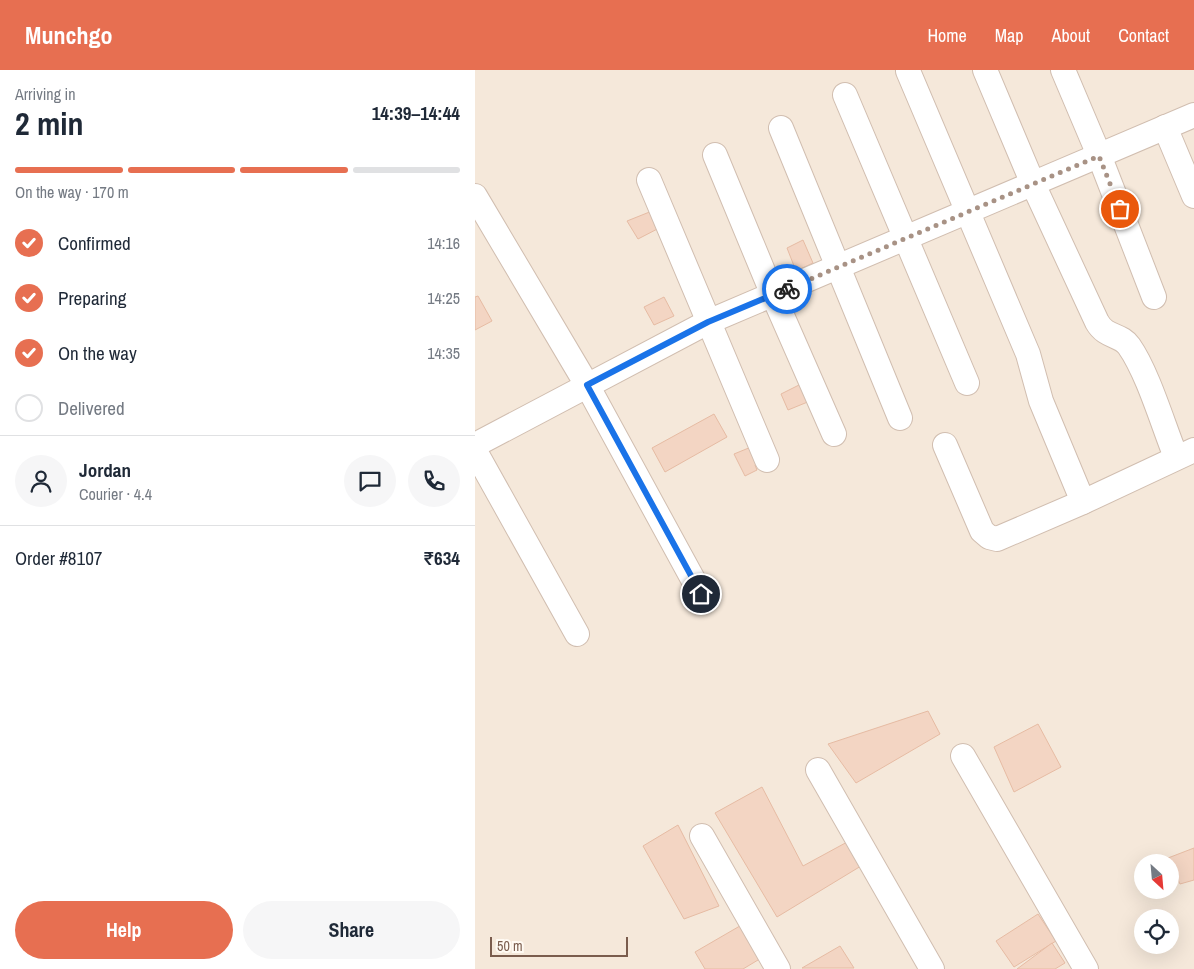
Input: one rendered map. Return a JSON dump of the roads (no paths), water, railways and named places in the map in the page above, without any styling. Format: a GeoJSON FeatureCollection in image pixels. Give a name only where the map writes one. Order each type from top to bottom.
{"type":"FeatureCollection","features":[{"type":"Feature","properties":{"kind":"street"},"geometry":{"type":"LineString","coordinates":[[945,445],[983,530],[989,538],[997,539],[1083,502],[1185,453],[1139,363],[1125,342],[1107,334],[1100,328],[1033,184],[985,70]]}},
{"type":"Feature","properties":{"kind":"street"},"geometry":{"type":"LineString","coordinates":[[1063,70],[1099,156],[1154,298]]}},
{"type":"Feature","properties":{"kind":"street"},"geometry":{"type":"LineString","coordinates":[[908,71],[969,211],[1028,354],[1041,401],[1083,502]]}},
{"type":"Feature","properties":{"kind":"street"},"geometry":{"type":"LineString","coordinates":[[845,95],[904,239],[967,383]]}},
{"type":"Feature","properties":{"kind":"street"},"geometry":{"type":"LineString","coordinates":[[475,445],[708,322],[1194,115]]}},
{"type":"Feature","properties":{"kind":"street"},"geometry":{"type":"LineString","coordinates":[[1165,127],[1194,196]]}},
{"type":"Feature","properties":{"kind":"street"},"geometry":{"type":"LineString","coordinates":[[781,128],[900,418]]}},
{"type":"Feature","properties":{"kind":"street"},"geometry":{"type":"LineString","coordinates":[[715,155],[773,295],[834,434]]}},
{"type":"Feature","properties":{"kind":"street"},"geometry":{"type":"LineString","coordinates":[[649,180],[767,460]]}},
{"type":"Feature","properties":{"kind":"street"},"geometry":{"type":"LineString","coordinates":[[475,196],[587,385],[701,594]]}},
{"type":"Feature","properties":{"kind":"street"},"geometry":{"type":"LineString","coordinates":[[475,451],[577,634]]}},
{"type":"Feature","properties":{"kind":"street"},"geometry":{"type":"LineString","coordinates":[[963,756],[1087,969]]}},
{"type":"Feature","properties":{"kind":"street"},"geometry":{"type":"LineString","coordinates":[[818,770],[932,969]]}},
{"type":"Feature","properties":{"kind":"street"},"geometry":{"type":"LineString","coordinates":[[702,836],[778,969]]}}]}
